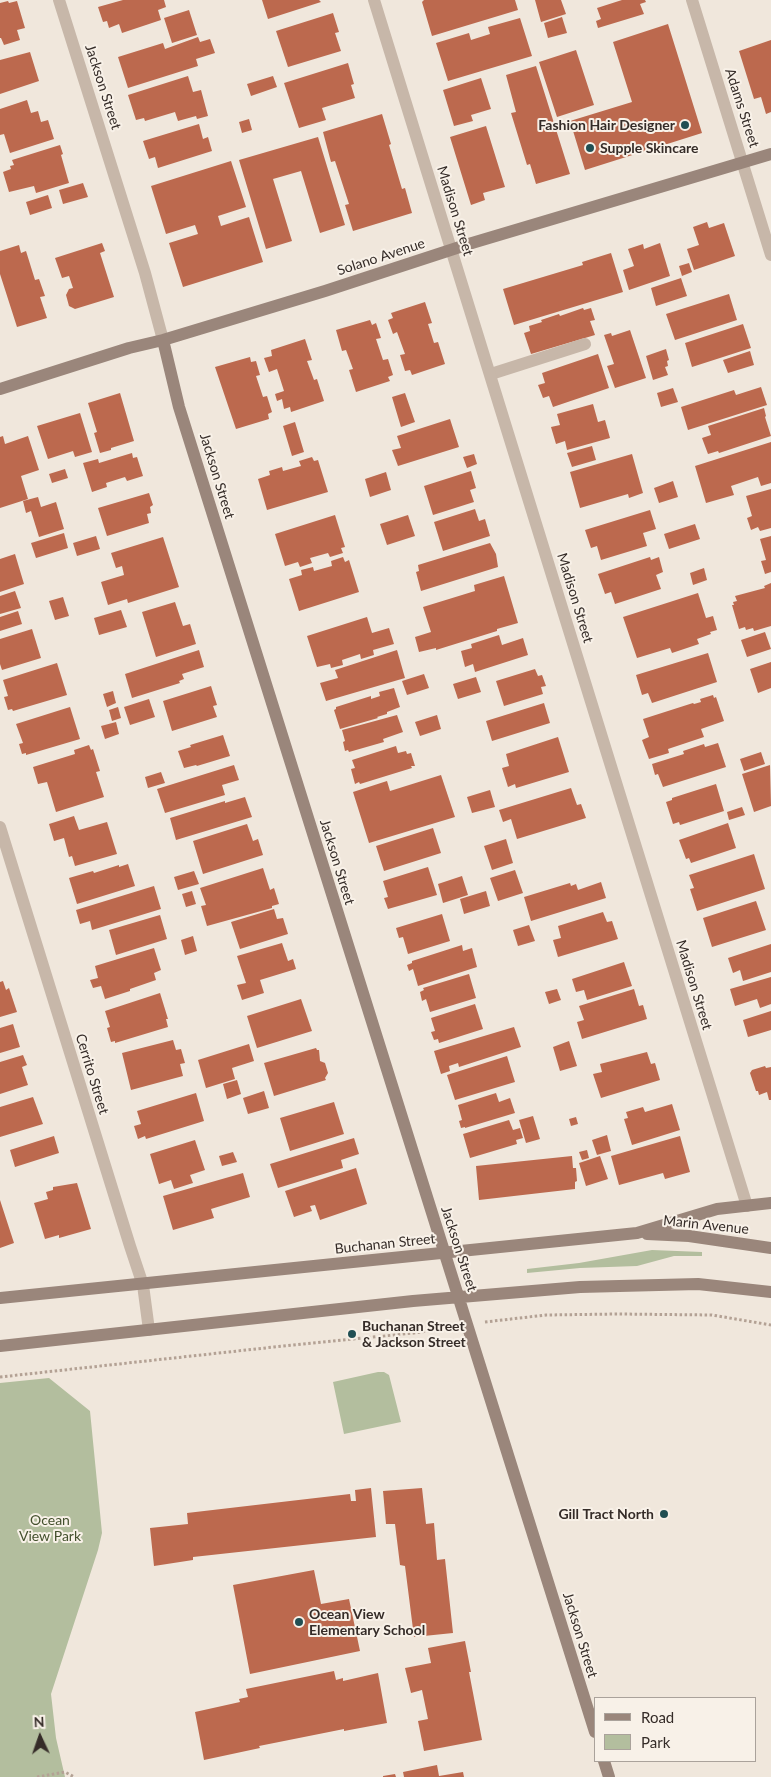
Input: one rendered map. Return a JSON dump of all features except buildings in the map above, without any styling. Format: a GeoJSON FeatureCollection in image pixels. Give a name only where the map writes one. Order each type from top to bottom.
{"type":"FeatureCollection","features":[{"type":"Feature","properties":{"kind":"street","name":"Jackson Street"},"geometry":{"type":"LineString","coordinates":[[59,0],[145,273],[182,415],[594,1729]]}},
{"type":"Feature","properties":{"kind":"street","name":"Madison Street"},"geometry":{"type":"LineString","coordinates":[[374,0],[746,1206]]}},
{"type":"Feature","properties":{"kind":"street","name":"Adams Street"},"geometry":{"type":"LineString","coordinates":[[692,0],[771,255]]}},
{"type":"Feature","properties":{"kind":"street","name":"Solano Avenue"},"geometry":{"type":"LineString","coordinates":[[0,389],[129,348],[164,340],[451,250],[771,154]]}},
{"type":"Feature","properties":{"kind":"street"},"geometry":{"type":"LineString","coordinates":[[490,374],[585,344]]}},
{"type":"Feature","properties":{"kind":"street","name":"Cerrito Street"},"geometry":{"type":"LineString","coordinates":[[0,827],[143,1285],[148,1330]]}},
{"type":"Feature","properties":{"kind":"street","name":"Buchanan Street"},"geometry":{"type":"LineString","coordinates":[[0,1298],[143,1285],[636,1233],[717,1209],[771,1203]]}},
{"type":"Feature","properties":{"kind":"street","name":"Marin Avenue"},"geometry":{"type":"LineString","coordinates":[[636,1233],[689,1236],[771,1248]]}},
{"type":"Feature","properties":{"kind":"street"},"geometry":{"type":"LineString","coordinates":[[0,1346],[404,1302],[580,1287],[698,1284],[771,1292]]}},
{"type":"Feature","properties":{"kind":"street"},"geometry":{"type":"LineString","coordinates":[[604,1762],[609,1777]]}},
{"type":"Feature","properties":{"kind":"path"},"geometry":{"type":"LineString","coordinates":[[0,1378],[414,1333],[466,1324],[546,1315],[712,1316],[771,1325]]}},
{"type":"Feature","properties":{"kind":"path"},"geometry":{"type":"LineString","coordinates":[[37,1777],[65,1772],[74,1777]]}},
{"type":"Feature","properties":{"kind":"green space"},"geometry":{"type":"Polygon","coordinates":[[[652,1250],[702,1252],[702,1256],[674,1256],[637,1266],[580,1268],[527,1273],[527,1269],[579,1263],[652,1250]]]}},
{"type":"Feature","properties":{"kind":"green space"},"geometry":{"type":"Polygon","coordinates":[[[384,1372],[389,1375],[401,1422],[344,1434],[333,1382],[384,1372]]]}},
{"type":"Feature","properties":{"kind":"green space","name":"Ocean View Park"},"geometry":{"type":"Polygon","coordinates":[[[49,1378],[90,1411],[102,1533],[51,1694],[56,1738],[65,1777],[0,1777],[0,1383],[49,1378]]]}},
{"type":"Feature","properties":{"kind":"place","name":"Fashion Hair Designer"},"geometry":{"type":"Point","coordinates":[685,125]}},
{"type":"Feature","properties":{"kind":"place","name":"Supple Skincare"},"geometry":{"type":"Point","coordinates":[590,148]}},
{"type":"Feature","properties":{"kind":"place","name":"Buchanan Street & Jackson Street"},"geometry":{"type":"Point","coordinates":[352,1334]}},
{"type":"Feature","properties":{"kind":"place","name":"Gill Tract North"},"geometry":{"type":"Point","coordinates":[664,1514]}},
{"type":"Feature","properties":{"kind":"place","name":"Ocean View Elementary School"},"geometry":{"type":"Point","coordinates":[299,1622]}}]}
